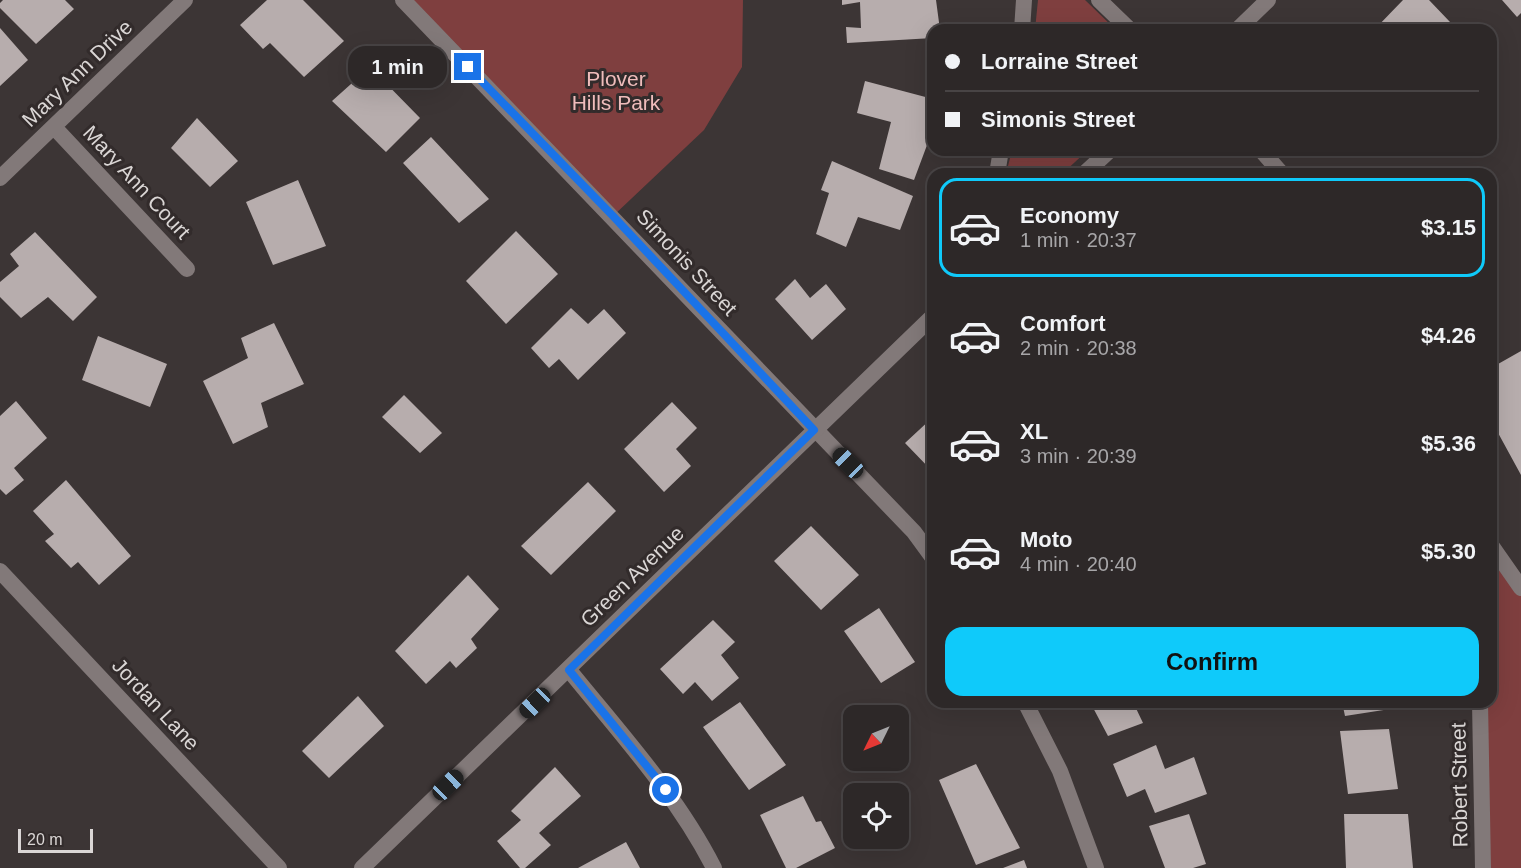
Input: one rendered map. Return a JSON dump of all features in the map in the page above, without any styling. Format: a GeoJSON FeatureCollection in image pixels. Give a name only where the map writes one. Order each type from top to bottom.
{"type":"FeatureCollection","features":[{"type":"Feature","properties":{"kind":"street","name":"Mary Ann Drive"},"geometry":{"type":"LineString","coordinates":[[0,178],[185,0]]}},
{"type":"Feature","properties":{"kind":"street","name":"Simonis Street"},"geometry":{"type":"LineString","coordinates":[[404,0],[914,532],[927,550]]}},
{"type":"Feature","properties":{"kind":"street"},"geometry":{"type":"LineString","coordinates":[[1022,24],[1024,0]]}},
{"type":"Feature","properties":{"kind":"street"},"geometry":{"type":"LineString","coordinates":[[1099,0],[1124,24]]}},
{"type":"Feature","properties":{"kind":"street"},"geometry":{"type":"LineString","coordinates":[[1243,24],[1268,0]]}},
{"type":"Feature","properties":{"kind":"street","name":"Mary Ann Court"},"geometry":{"type":"LineString","coordinates":[[54,127],[187,269]]}},
{"type":"Feature","properties":{"kind":"street"},"geometry":{"type":"LineString","coordinates":[[1090,168],[1104,156]]}},
{"type":"Feature","properties":{"kind":"street"},"geometry":{"type":"LineString","coordinates":[[1267,156],[1277,168]]}},
{"type":"Feature","properties":{"kind":"street","name":"Green Avenue"},"geometry":{"type":"LineString","coordinates":[[362,868],[927,322]]}},
{"type":"Feature","properties":{"kind":"street"},"geometry":{"type":"LineString","coordinates":[[1497,554],[1521,588]]}},
{"type":"Feature","properties":{"kind":"street","name":"Jordan Lane"},"geometry":{"type":"LineString","coordinates":[[0,571],[279,868]]}},
{"type":"Feature","properties":{"kind":"street"},"geometry":{"type":"LineString","coordinates":[[569,670],[666,790],[714,868]]}},
{"type":"Feature","properties":{"kind":"street"},"geometry":{"type":"LineString","coordinates":[[1028,708],[1060,771],[1096,868]]}},
{"type":"Feature","properties":{"kind":"street","name":"Robert Street"},"geometry":{"type":"LineString","coordinates":[[1480,708],[1483,868]]}},
{"type":"Feature","properties":{"kind":"green space","name":"Plover Hills Park"},"geometry":{"type":"Polygon","coordinates":[[[404,0],[743,0],[742,67],[704,130],[613,216],[404,0]]]}},
{"type":"Feature","properties":{"kind":"green space"},"geometry":{"type":"Polygon","coordinates":[[[1038,0],[1085,0],[1110,24],[1036,24],[1038,0]]]}},
{"type":"Feature","properties":{"kind":"green space"},"geometry":{"type":"Polygon","coordinates":[[[1010,156],[1082,156],[1068,168],[1008,168],[1010,156]]]}},
{"type":"Feature","properties":{"kind":"green space"},"geometry":{"type":"Polygon","coordinates":[[[1497,554],[1521,588],[1521,868],[1483,868],[1480,708],[1497,708],[1497,554]]]}},
{"type":"Feature","properties":{"kind":"building"},"geometry":{"type":"Polygon","coordinates":[[[3,0],[65,0],[74,9],[36,44],[0,8],[3,0]]]}},
{"type":"Feature","properties":{"kind":"building"},"geometry":{"type":"Polygon","coordinates":[[[267,0],[303,0],[344,41],[304,77],[270,43],[263,49],[240,25],[267,0]]]}},
{"type":"Feature","properties":{"kind":"building"},"geometry":{"type":"Polygon","coordinates":[[[842,0],[936,0],[939,24],[927,24],[927,38],[847,43],[846,27],[861,28],[860,2],[842,5],[842,0]]]}},
{"type":"Feature","properties":{"kind":"building"},"geometry":{"type":"Polygon","coordinates":[[[1403,0],[1429,0],[1450,22],[1448,24],[1380,24],[1403,0]]]}},
{"type":"Feature","properties":{"kind":"building"},"geometry":{"type":"Polygon","coordinates":[[[1502,0],[1521,0],[1521,13],[1517,17],[1502,0]]]}},
{"type":"Feature","properties":{"kind":"building"},"geometry":{"type":"Polygon","coordinates":[[[0,28],[28,60],[0,86],[0,28]]]}},
{"type":"Feature","properties":{"kind":"building"},"geometry":{"type":"Polygon","coordinates":[[[370,67],[420,118],[386,152],[332,101],[370,67]]]}},
{"type":"Feature","properties":{"kind":"building"},"geometry":{"type":"Polygon","coordinates":[[[865,81],[927,97],[927,145],[914,180],[879,169],[891,122],[857,113],[865,81]]]}},
{"type":"Feature","properties":{"kind":"building"},"geometry":{"type":"Polygon","coordinates":[[[197,118],[238,161],[210,187],[171,148],[197,118]]]}},
{"type":"Feature","properties":{"kind":"building"},"geometry":{"type":"Polygon","coordinates":[[[431,137],[489,199],[459,223],[403,163],[431,137]]]}},
{"type":"Feature","properties":{"kind":"building"},"geometry":{"type":"Polygon","coordinates":[[[832,161],[913,196],[900,230],[858,217],[846,247],[816,234],[829,193],[821,190],[832,161]]]}},
{"type":"Feature","properties":{"kind":"building"},"geometry":{"type":"Polygon","coordinates":[[[298,180],[326,246],[273,265],[246,202],[298,180]]]}},
{"type":"Feature","properties":{"kind":"building"},"geometry":{"type":"Polygon","coordinates":[[[516,231],[558,274],[506,324],[466,281],[516,231]]]}},
{"type":"Feature","properties":{"kind":"building"},"geometry":{"type":"Polygon","coordinates":[[[35,232],[97,297],[73,321],[48,297],[21,318],[0,297],[0,282],[19,266],[10,254],[35,232]]]}},
{"type":"Feature","properties":{"kind":"building"},"geometry":{"type":"Polygon","coordinates":[[[795,279],[810,298],[826,284],[846,309],[812,340],[775,299],[795,279]]]}},
{"type":"Feature","properties":{"kind":"building"},"geometry":{"type":"Polygon","coordinates":[[[571,308],[588,324],[604,309],[626,333],[578,380],[559,359],[549,368],[531,348],[571,308]]]}},
{"type":"Feature","properties":{"kind":"building"},"geometry":{"type":"Polygon","coordinates":[[[274,323],[304,384],[261,403],[268,427],[233,444],[203,381],[248,358],[241,338],[274,323]]]}},
{"type":"Feature","properties":{"kind":"building"},"geometry":{"type":"Polygon","coordinates":[[[98,336],[167,364],[150,407],[82,380],[98,336]]]}},
{"type":"Feature","properties":{"kind":"building"},"geometry":{"type":"Polygon","coordinates":[[[1521,351],[1521,475],[1497,431],[1497,365],[1521,351]]]}},
{"type":"Feature","properties":{"kind":"building"},"geometry":{"type":"Polygon","coordinates":[[[404,395],[442,433],[420,453],[382,417],[404,395]]]}},
{"type":"Feature","properties":{"kind":"building"},"geometry":{"type":"Polygon","coordinates":[[[16,401],[47,438],[14,468],[24,480],[6,495],[0,489],[0,416],[16,401]]]}},
{"type":"Feature","properties":{"kind":"building"},"geometry":{"type":"Polygon","coordinates":[[[672,402],[697,428],[676,449],[691,466],[664,492],[624,449],[672,402]]]}},
{"type":"Feature","properties":{"kind":"building"},"geometry":{"type":"Polygon","coordinates":[[[927,423],[927,466],[905,443],[927,423]]]}},
{"type":"Feature","properties":{"kind":"building"},"geometry":{"type":"Polygon","coordinates":[[[66,480],[131,556],[99,585],[78,562],[71,568],[45,541],[54,534],[33,511],[66,480]]]}},
{"type":"Feature","properties":{"kind":"building"},"geometry":{"type":"Polygon","coordinates":[[[588,482],[616,511],[551,575],[521,546],[588,482]]]}},
{"type":"Feature","properties":{"kind":"building"},"geometry":{"type":"Polygon","coordinates":[[[811,526],[859,575],[821,610],[774,561],[811,526]]]}},
{"type":"Feature","properties":{"kind":"building"},"geometry":{"type":"Polygon","coordinates":[[[468,575],[499,609],[471,639],[477,648],[456,668],[450,661],[426,684],[395,651],[468,575]]]}},
{"type":"Feature","properties":{"kind":"building"},"geometry":{"type":"Polygon","coordinates":[[[879,608],[915,662],[881,683],[844,631],[879,608]]]}},
{"type":"Feature","properties":{"kind":"building"},"geometry":{"type":"Polygon","coordinates":[[[713,620],[735,642],[721,655],[739,678],[712,701],[695,682],[683,694],[660,669],[713,620]]]}},
{"type":"Feature","properties":{"kind":"building"},"geometry":{"type":"Polygon","coordinates":[[[358,696],[384,726],[329,778],[302,751],[358,696]]]}},
{"type":"Feature","properties":{"kind":"building"},"geometry":{"type":"Polygon","coordinates":[[[740,702],[786,765],[749,790],[703,727],[740,702]]]}},
{"type":"Feature","properties":{"kind":"building"},"geometry":{"type":"Polygon","coordinates":[[[1093,708],[1136,708],[1143,723],[1108,736],[1093,708]]]}},
{"type":"Feature","properties":{"kind":"building"},"geometry":{"type":"Polygon","coordinates":[[[1343,708],[1397,708],[1345,716],[1343,708]]]}},
{"type":"Feature","properties":{"kind":"building"},"geometry":{"type":"Polygon","coordinates":[[[1389,729],[1398,789],[1348,794],[1340,731],[1389,729]]]}},
{"type":"Feature","properties":{"kind":"building"},"geometry":{"type":"Polygon","coordinates":[[[1156,745],[1165,769],[1194,757],[1207,794],[1155,813],[1145,789],[1127,797],[1113,764],[1156,745]]]}},
{"type":"Feature","properties":{"kind":"building"},"geometry":{"type":"Polygon","coordinates":[[[976,764],[1020,848],[976,865],[939,780],[976,764]]]}},
{"type":"Feature","properties":{"kind":"building"},"geometry":{"type":"Polygon","coordinates":[[[555,767],[581,796],[539,833],[551,845],[525,868],[520,868],[497,841],[521,820],[511,811],[555,767]]]}},
{"type":"Feature","properties":{"kind":"building"},"geometry":{"type":"Polygon","coordinates":[[[803,796],[816,822],[821,821],[835,848],[796,868],[786,868],[760,815],[803,796]]]}},
{"type":"Feature","properties":{"kind":"building"},"geometry":{"type":"Polygon","coordinates":[[[1189,814],[1206,864],[1193,868],[1165,868],[1149,826],[1189,814]]]}},
{"type":"Feature","properties":{"kind":"building"},"geometry":{"type":"Polygon","coordinates":[[[1344,814],[1408,814],[1413,868],[1346,868],[1344,814]]]}},
{"type":"Feature","properties":{"kind":"building"},"geometry":{"type":"Polygon","coordinates":[[[626,842],[640,868],[578,868],[626,842]]]}},
{"type":"Feature","properties":{"kind":"building"},"geometry":{"type":"Polygon","coordinates":[[[1024,860],[1027,868],[1003,868],[1024,860]]]}},
{"type":"Feature","properties":{"kind":"route"},"geometry":{"type":"LineString","coordinates":[[468,67],[613,216],[814,430],[569,670],[666,790]]}}]}
